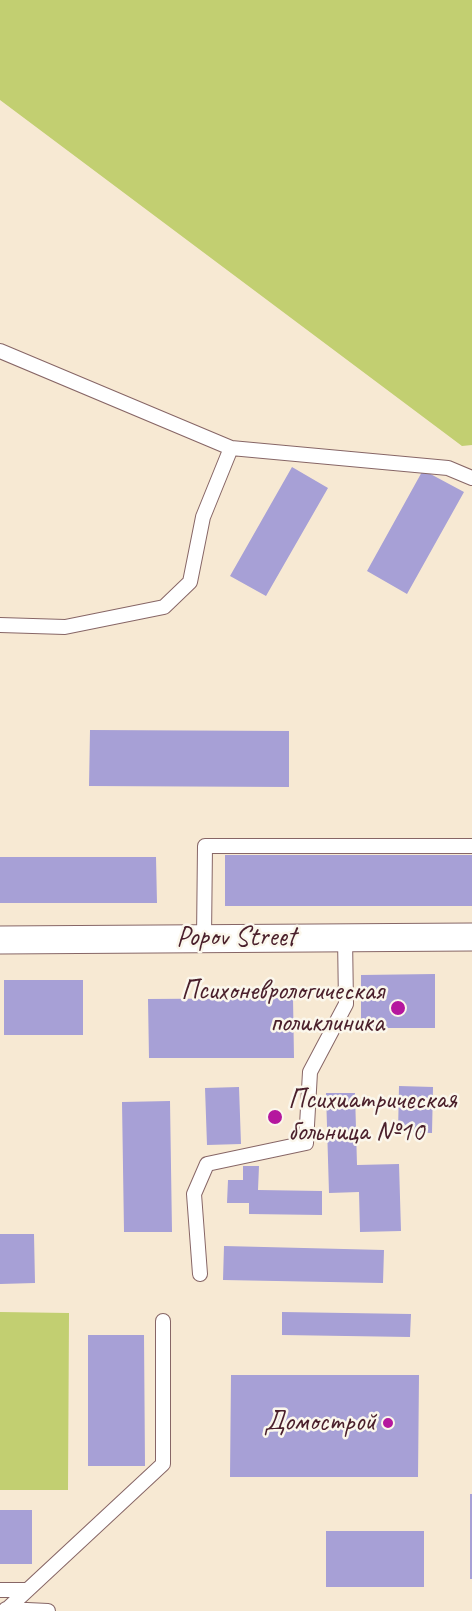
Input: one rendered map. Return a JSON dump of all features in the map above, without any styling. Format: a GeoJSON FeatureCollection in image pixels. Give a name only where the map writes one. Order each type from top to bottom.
{"type":"FeatureCollection","features":[{"type":"Feature","properties":{"kind":"street","name":"Popov Street"},"geometry":{"type":"LineString","coordinates":[[0,940],[472,936]]}},
{"type":"Feature","properties":{"kind":"lane"},"geometry":{"type":"LineString","coordinates":[[0,351],[231,448],[448,468],[472,478]]}},
{"type":"Feature","properties":{"kind":"lane"},"geometry":{"type":"LineString","coordinates":[[0,625],[65,627],[164,607],[190,582],[203,517],[231,448]]}},
{"type":"Feature","properties":{"kind":"lane"},"geometry":{"type":"LineString","coordinates":[[204,938],[205,846],[472,846]]}},
{"type":"Feature","properties":{"kind":"lane"},"geometry":{"type":"LineString","coordinates":[[200,1274],[194,1194],[207,1164],[306,1143],[310,1072],[346,1004],[345,937]]}},
{"type":"Feature","properties":{"kind":"lane"},"geometry":{"type":"LineString","coordinates":[[5,1610],[163,1464],[163,1321]]}},
{"type":"Feature","properties":{"kind":"lane"},"geometry":{"type":"LineString","coordinates":[[0,1590],[27,1590]]}},
{"type":"Feature","properties":{"kind":"lane"},"geometry":{"type":"LineString","coordinates":[[5,1610],[48,1611]]}},
{"type":"Feature","properties":{"kind":"green space"},"geometry":{"type":"Polygon","coordinates":[[[0,0],[472,0],[472,445],[462,446],[0,100],[0,0]]]}},
{"type":"Feature","properties":{"kind":"green space"},"geometry":{"type":"Polygon","coordinates":[[[0,1312],[69,1313],[68,1490],[0,1490],[0,1312]]]}},
{"type":"Feature","properties":{"kind":"building"},"geometry":{"type":"Polygon","coordinates":[[[292,467],[328,488],[266,596],[230,576],[292,467]]]}},
{"type":"Feature","properties":{"kind":"building"},"geometry":{"type":"Polygon","coordinates":[[[423,470],[464,492],[407,594],[367,571],[423,470]]]}},
{"type":"Feature","properties":{"kind":"building"},"geometry":{"type":"Polygon","coordinates":[[[90,730],[289,731],[289,787],[89,786],[90,730]]]}},
{"type":"Feature","properties":{"kind":"building"},"geometry":{"type":"Polygon","coordinates":[[[225,855],[472,855],[472,906],[225,906],[225,855]]]}},
{"type":"Feature","properties":{"kind":"building"},"geometry":{"type":"Polygon","coordinates":[[[0,857],[156,857],[157,903],[0,903],[0,857]]]}},
{"type":"Feature","properties":{"kind":"building","name":"Психоневрологическая поликлиника"},"geometry":{"type":"Polygon","coordinates":[[[435,974],[435,1028],[361,1028],[361,975],[435,974]]]}},
{"type":"Feature","properties":{"kind":"building"},"geometry":{"type":"Polygon","coordinates":[[[4,980],[83,980],[83,1035],[4,1035],[4,980]]]}},
{"type":"Feature","properties":{"kind":"building"},"geometry":{"type":"Polygon","coordinates":[[[293,998],[294,1058],[149,1058],[148,999],[293,998]]]}},
{"type":"Feature","properties":{"kind":"building"},"geometry":{"type":"Polygon","coordinates":[[[399,1086],[433,1087],[432,1133],[398,1132],[399,1086]]]}},
{"type":"Feature","properties":{"kind":"building"},"geometry":{"type":"Polygon","coordinates":[[[239,1087],[241,1144],[207,1145],[205,1088],[239,1087]]]}},
{"type":"Feature","properties":{"kind":"building"},"geometry":{"type":"Polygon","coordinates":[[[326,1093],[355,1093],[357,1165],[399,1164],[401,1231],[360,1232],[359,1192],[329,1193],[326,1093]]]}},
{"type":"Feature","properties":{"kind":"building"},"geometry":{"type":"Polygon","coordinates":[[[170,1101],[172,1232],[124,1232],[122,1102],[170,1101]]]}},
{"type":"Feature","properties":{"kind":"building"},"geometry":{"type":"Polygon","coordinates":[[[243,1166],[259,1166],[258,1190],[322,1191],[322,1215],[249,1214],[249,1203],[227,1203],[228,1180],[243,1180],[243,1166]]]}},
{"type":"Feature","properties":{"kind":"building"},"geometry":{"type":"Polygon","coordinates":[[[0,1234],[34,1234],[35,1283],[0,1284],[0,1234]]]}},
{"type":"Feature","properties":{"kind":"building"},"geometry":{"type":"Polygon","coordinates":[[[224,1246],[384,1250],[383,1283],[223,1280],[224,1246]]]}},
{"type":"Feature","properties":{"kind":"building"},"geometry":{"type":"Polygon","coordinates":[[[282,1312],[411,1314],[410,1337],[282,1335],[282,1312]]]}},
{"type":"Feature","properties":{"kind":"building"},"geometry":{"type":"Polygon","coordinates":[[[88,1335],[144,1335],[145,1466],[88,1466],[88,1335]]]}},
{"type":"Feature","properties":{"kind":"building"},"geometry":{"type":"Polygon","coordinates":[[[231,1375],[419,1375],[418,1477],[230,1477],[231,1375]]]}},
{"type":"Feature","properties":{"kind":"building"},"geometry":{"type":"Polygon","coordinates":[[[470,1494],[472,1494],[472,1579],[470,1579],[470,1494]]]}},
{"type":"Feature","properties":{"kind":"building"},"geometry":{"type":"Polygon","coordinates":[[[0,1510],[32,1510],[32,1564],[0,1564],[0,1510]]]}},
{"type":"Feature","properties":{"kind":"building"},"geometry":{"type":"Polygon","coordinates":[[[326,1531],[424,1531],[424,1587],[326,1587],[326,1531]]]}},
{"type":"Feature","properties":{"kind":"place","name":"Психоневрологическая поликлиника"},"geometry":{"type":"Point","coordinates":[398,1008]}},
{"type":"Feature","properties":{"kind":"place","name":"Психиатрическая больница №10"},"geometry":{"type":"Point","coordinates":[275,1117]}},
{"type":"Feature","properties":{"kind":"place","name":"Домострой"},"geometry":{"type":"Point","coordinates":[388,1423]}}]}
